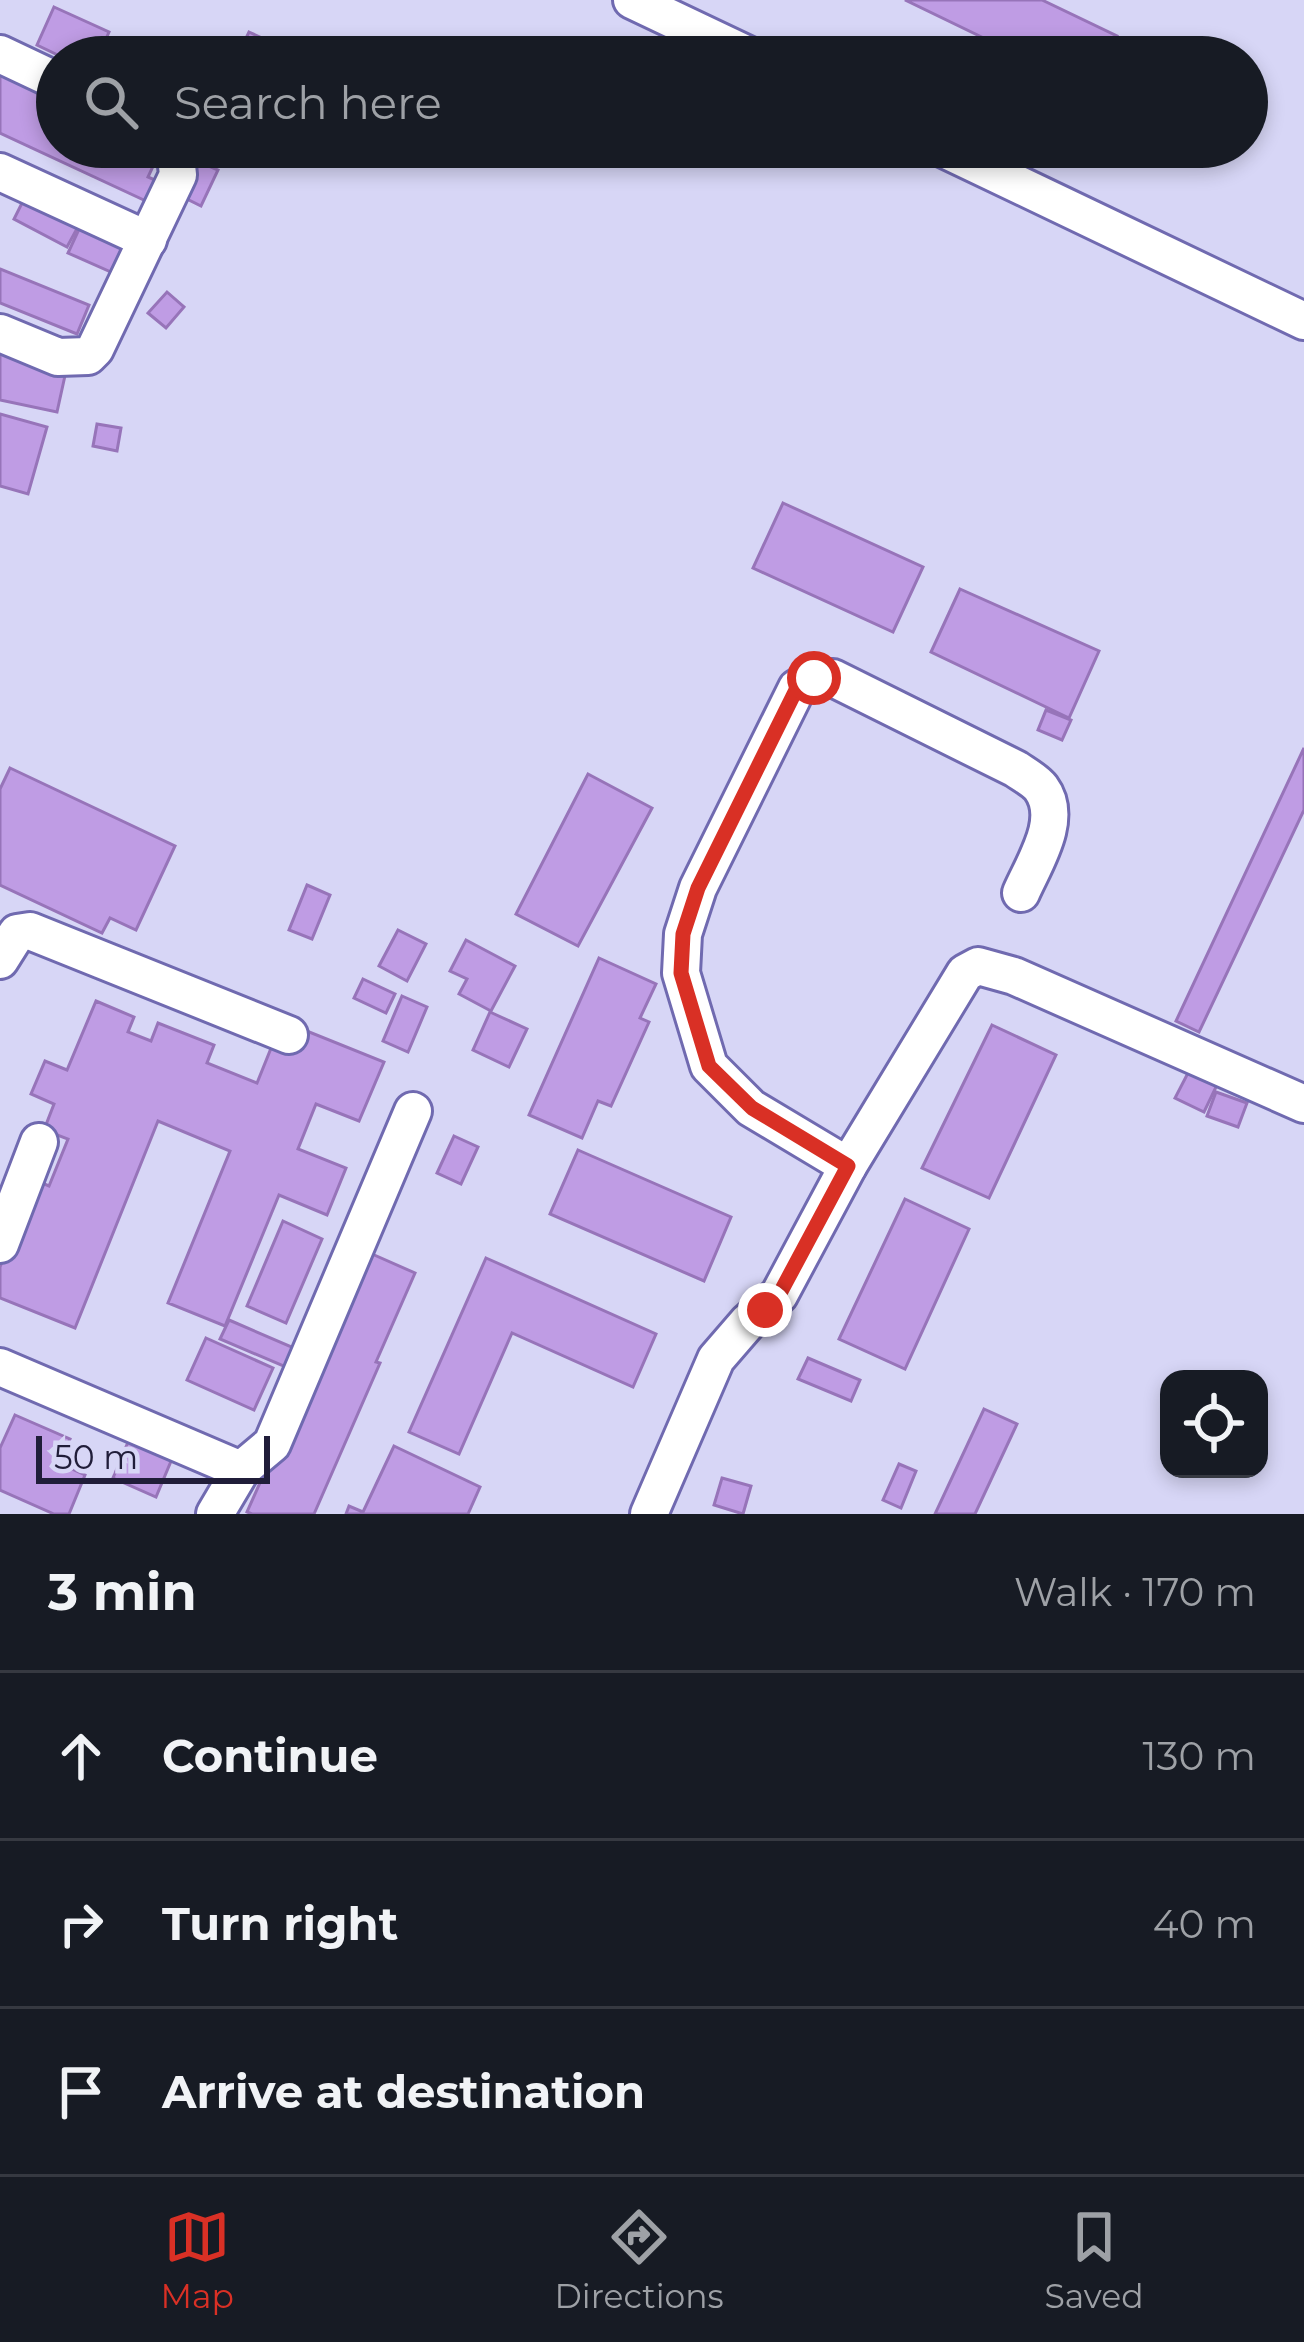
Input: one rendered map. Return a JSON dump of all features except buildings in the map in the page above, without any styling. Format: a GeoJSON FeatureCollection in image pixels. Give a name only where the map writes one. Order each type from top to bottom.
{"type":"FeatureCollection","features":[{"type":"Feature","properties":{"kind":"street"},"geometry":{"type":"LineString","coordinates":[[632,0],[708,36]]}},
{"type":"Feature","properties":{"kind":"street"},"geometry":{"type":"LineString","coordinates":[[0,54],[36,71]]}},
{"type":"Feature","properties":{"kind":"street"},"geometry":{"type":"LineString","coordinates":[[0,333],[58,356],[88,356],[148,240],[178,168]]}},
{"type":"Feature","properties":{"kind":"street"},"geometry":{"type":"LineString","coordinates":[[984,168],[1304,321]]}},
{"type":"Feature","properties":{"kind":"street"},"geometry":{"type":"LineString","coordinates":[[0,172],[148,240]]}},
{"type":"Feature","properties":{"kind":"street"},"geometry":{"type":"LineString","coordinates":[[848,1166],[752,1108],[709,1066],[681,973],[683,934],[698,888],[797,688],[814,678],[832,678],[1016,769],[1041,788],[1050,815],[1021,893]]}},
{"type":"Feature","properties":{"kind":"street"},"geometry":{"type":"LineString","coordinates":[[0,960],[17,933],[30,931],[289,1036]]}},
{"type":"Feature","properties":{"kind":"street"},"geometry":{"type":"LineString","coordinates":[[650,1514],[716,1359],[779,1295],[848,1166],[965,973],[978,966],[1014,976],[1304,1104]]}},
{"type":"Feature","properties":{"kind":"street"},"geometry":{"type":"LineString","coordinates":[[215,1514],[241,1470],[272,1444],[413,1111]]}},
{"type":"Feature","properties":{"kind":"street"},"geometry":{"type":"LineString","coordinates":[[0,1244],[39,1142]]}},
{"type":"Feature","properties":{"kind":"street"},"geometry":{"type":"LineString","coordinates":[[0,1367],[241,1470]]}},
{"type":"Feature","properties":{"kind":"route"},"geometry":{"type":"LineString","coordinates":[[765,1310],[779,1295],[848,1166],[752,1108],[709,1066],[681,973],[683,934],[698,888],[797,688],[814,678]]}}]}
